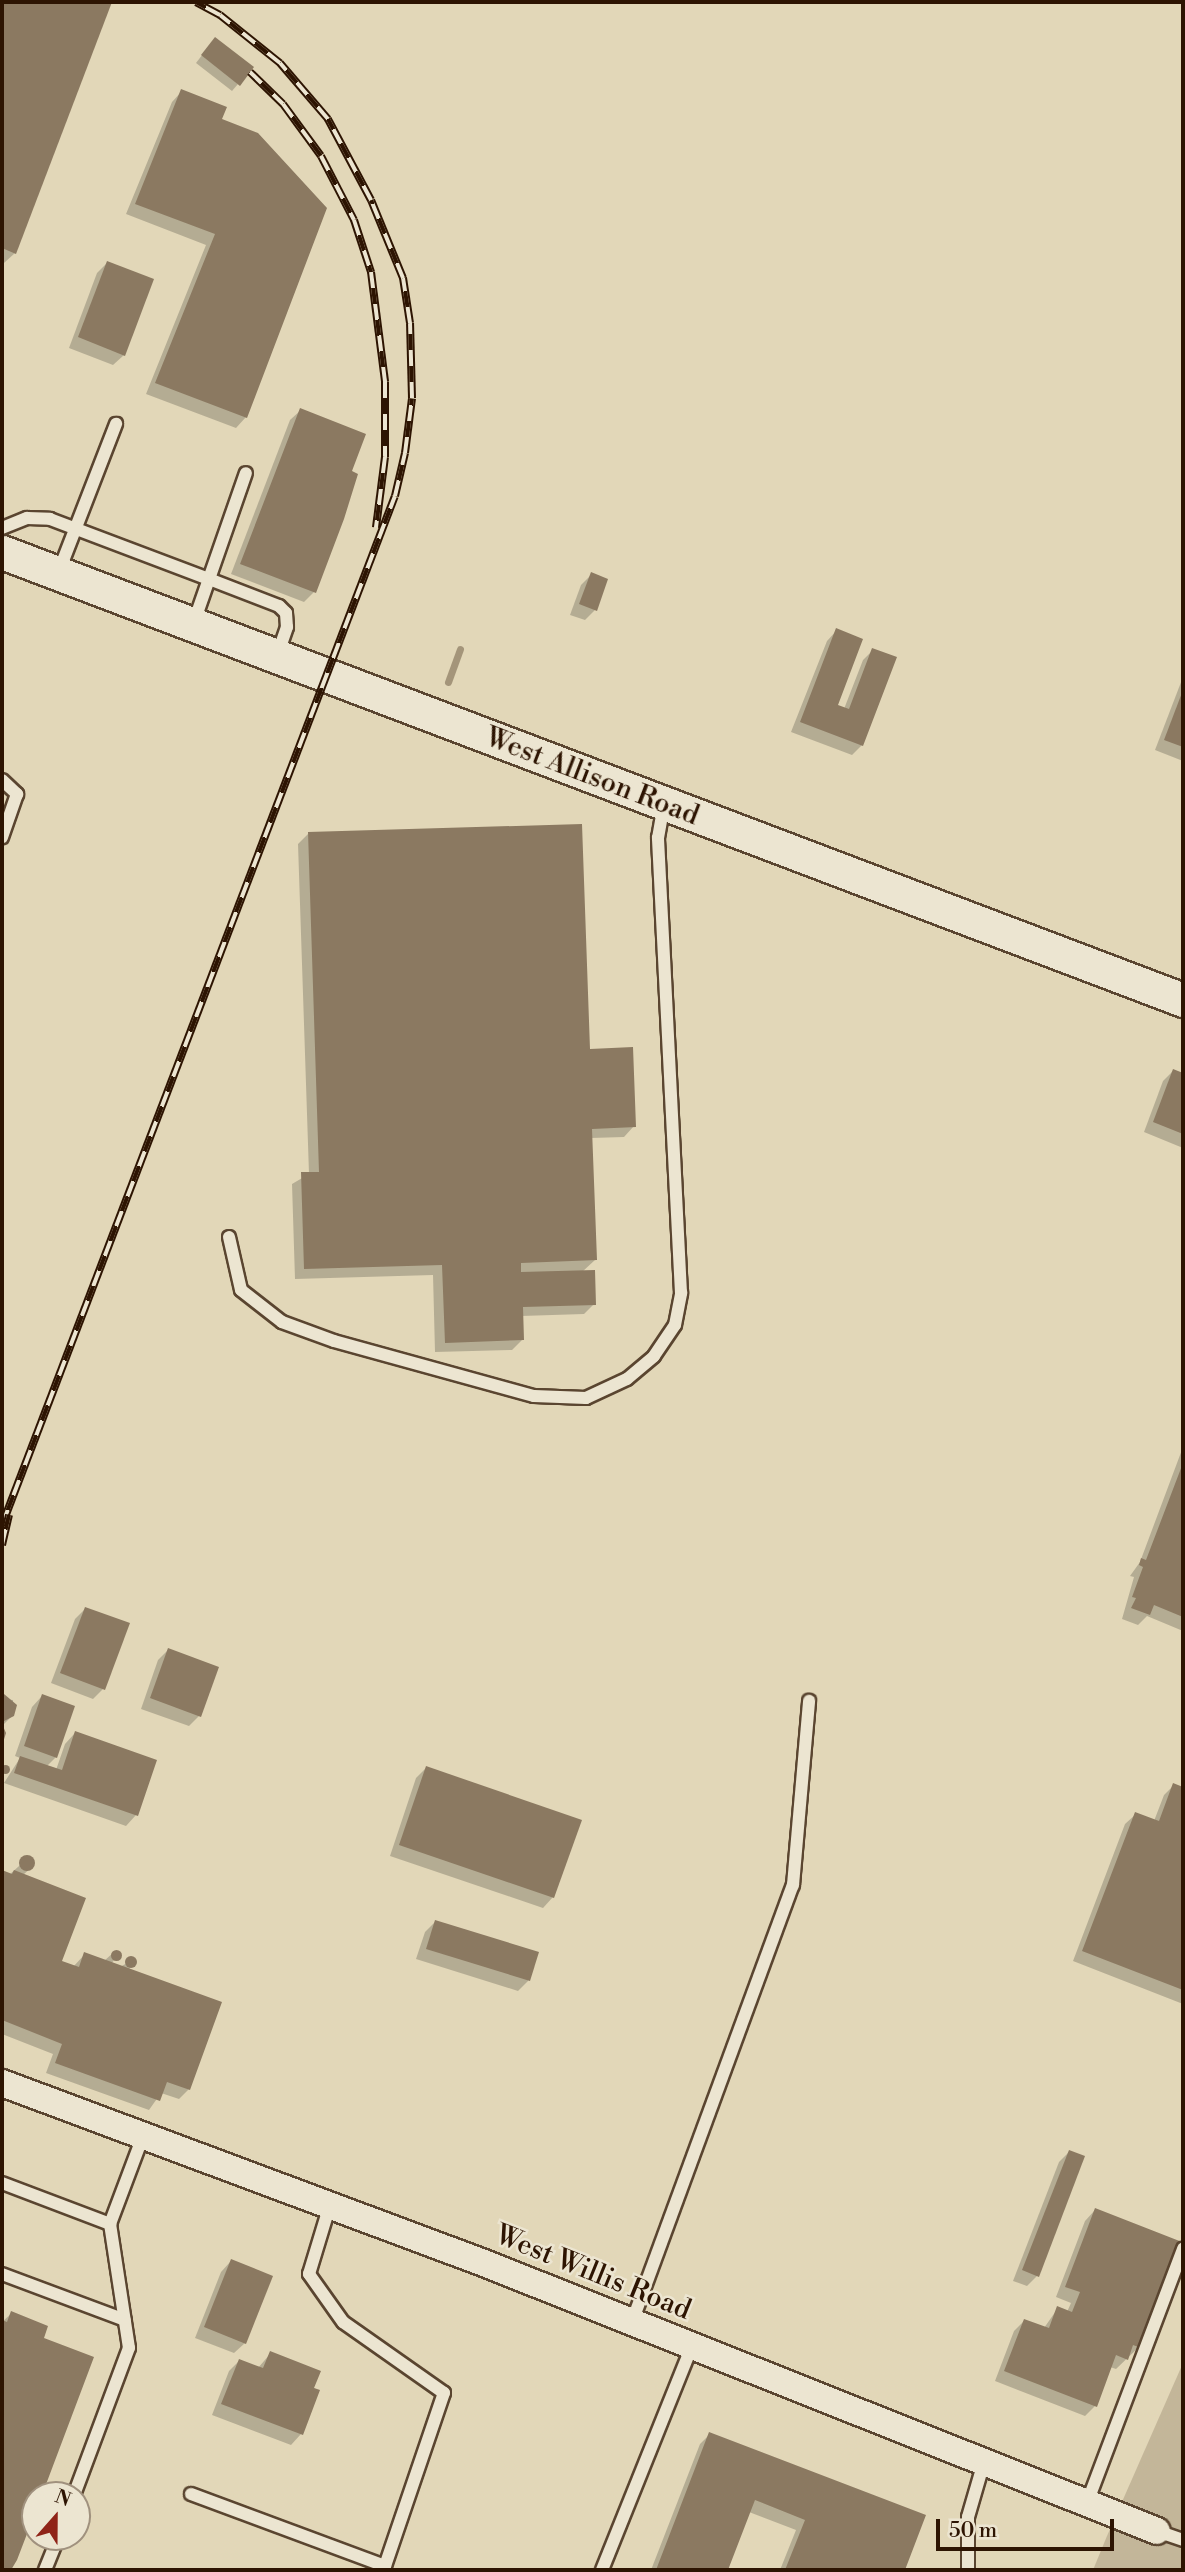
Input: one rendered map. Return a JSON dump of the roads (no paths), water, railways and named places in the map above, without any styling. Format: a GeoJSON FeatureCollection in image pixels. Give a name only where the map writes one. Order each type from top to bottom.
{"type":"FeatureCollection","features":[{"type":"Feature","properties":{"kind":"street","name":"West Allison Road"},"geometry":{"type":"LineString","coordinates":[[2,552],[1183,1000]]}},
{"type":"Feature","properties":{"kind":"street","name":"West Willis Road"},"geometry":{"type":"LineString","coordinates":[[2,2083],[632,2322],[1157,2531]]}},
{"type":"Feature","properties":{"kind":"lane"},"geometry":{"type":"LineString","coordinates":[[58,574],[116,424]]}},
{"type":"Feature","properties":{"kind":"lane"},"geometry":{"type":"LineString","coordinates":[[193,626],[246,473]]}},
{"type":"Feature","properties":{"kind":"lane"},"geometry":{"type":"LineString","coordinates":[[2,528],[27,518],[50,519],[279,606],[286,613],[276,658]]}},
{"type":"Feature","properties":{"kind":"lane"},"geometry":{"type":"LineString","coordinates":[[2,780],[16,794],[2,837]]}},
{"type":"Feature","properties":{"kind":"lane"},"geometry":{"type":"LineString","coordinates":[[229,1237],[241,1290],[282,1322],[334,1341],[534,1396],[586,1398],[627,1379],[654,1356],[675,1325],[681,1293],[658,838],[664,804]]}},
{"type":"Feature","properties":{"kind":"lane"},"geometry":{"type":"LineString","coordinates":[[632,2322],[793,1885],[809,1701]]}},
{"type":"Feature","properties":{"kind":"lane"},"geometry":{"type":"LineString","coordinates":[[79,2481],[129,2348],[110,2224],[143,2136]]}},
{"type":"Feature","properties":{"kind":"lane"},"geometry":{"type":"LineString","coordinates":[[2,2183],[110,2224]]}},
{"type":"Feature","properties":{"kind":"lane"},"geometry":{"type":"LineString","coordinates":[[191,2494],[385,2566],[444,2393],[343,2322],[309,2274],[330,2206]]}},
{"type":"Feature","properties":{"kind":"lane"},"geometry":{"type":"LineString","coordinates":[[1087,2503],[1183,2249]]}},
{"type":"Feature","properties":{"kind":"lane"},"geometry":{"type":"LineString","coordinates":[[2,2274],[125,2320]]}},
{"type":"Feature","properties":{"kind":"lane"},"geometry":{"type":"LineString","coordinates":[[602,2570],[692,2346]]}},
{"type":"Feature","properties":{"kind":"lane"},"geometry":{"type":"LineString","coordinates":[[968,2570],[968,2517],[984,2462]]}},
{"type":"Feature","properties":{"kind":"lane"},"geometry":{"type":"LineString","coordinates":[[1157,2531],[1183,2540]]}},
{"type":"Feature","properties":{"kind":"lane"},"geometry":{"type":"LineString","coordinates":[[45,2570],[52,2551]]}},
{"type":"Feature","properties":{"kind":"waterway"},"geometry":{"type":"LineString","coordinates":[[448,682],[460,649]]}},
{"type":"Feature","properties":{"kind":"railway"},"geometry":{"type":"LineString","coordinates":[[2,1525],[395,496],[405,453],[412,398],[410,323],[403,278],[371,200],[328,119],[280,63],[220,15],[196,2]]}},
{"type":"Feature","properties":{"kind":"railway"},"geometry":{"type":"LineString","coordinates":[[250,72],[283,104],[321,156],[354,220],[371,272],[385,382],[385,457],[376,527]]}},
{"type":"Feature","properties":{"kind":"railway"},"geometry":{"type":"LineString","coordinates":[[2,1545],[9,1515]]}}]}
